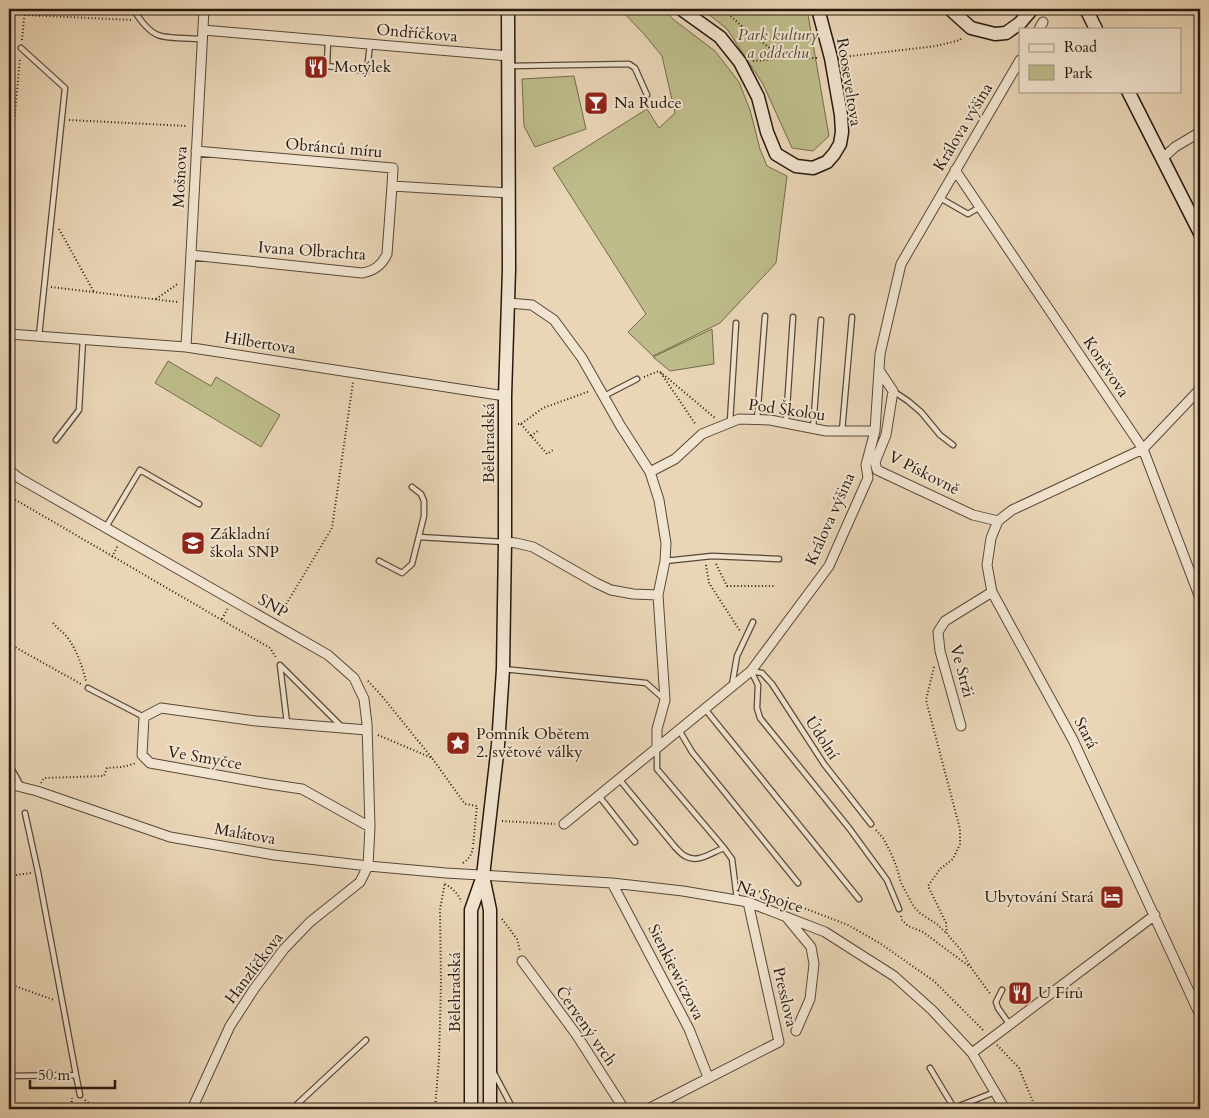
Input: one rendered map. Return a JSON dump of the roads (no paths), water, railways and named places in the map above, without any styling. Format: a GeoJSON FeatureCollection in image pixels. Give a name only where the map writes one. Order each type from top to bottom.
{"type":"FeatureCollection","features":[{"type":"Feature","properties":{"kind":"street","name":"Mošnova"},"geometry":{"type":"LineString","coordinates":[[186,347],[204,9]]}},
{"type":"Feature","properties":{"kind":"street","name":"Bělehradská"},"geometry":{"type":"LineString","coordinates":[[471,1109],[471,910],[483,876],[487,848],[498,745],[503,669],[509,193],[508,9]]}},
{"type":"Feature","properties":{"kind":"street","name":"Rooseveltova"},"geometry":{"type":"LineString","coordinates":[[681,9],[720,37],[740,62],[758,97],[767,132],[776,154],[796,166],[813,168],[827,162],[834,154],[840,144],[842,132],[841,114],[831,58],[818,9]]}},
{"type":"Feature","properties":{"kind":"street"},"geometry":{"type":"LineString","coordinates":[[950,9],[971,28],[995,34],[1006,33],[1020,23],[1032,9]]}},
{"type":"Feature","properties":{"kind":"street"},"geometry":{"type":"LineString","coordinates":[[1086,9],[1096,28]]}},
{"type":"Feature","properties":{"kind":"street","name":"Ondříčkova"},"geometry":{"type":"LineString","coordinates":[[203,34],[370,44],[509,61]]}},
{"type":"Feature","properties":{"kind":"street","name":"Králova výšina"},"geometry":{"type":"LineString","coordinates":[[564,824],[751,671],[829,566],[868,478],[866,465],[875,431],[880,354],[901,264],[1019,62]]}},
{"type":"Feature","properties":{"kind":"street"},"geometry":{"type":"LineString","coordinates":[[1129,92],[1200,233]]}},
{"type":"Feature","properties":{"kind":"street"},"geometry":{"type":"LineString","coordinates":[[1163,158],[1175,147],[1200,132]]}},
{"type":"Feature","properties":{"kind":"street","name":"Obránců míru"},"geometry":{"type":"LineString","coordinates":[[196,151],[393,168],[392,186]]}},
{"type":"Feature","properties":{"kind":"street","name":"Koněvova"},"geometry":{"type":"LineString","coordinates":[[955,170],[1143,449],[1200,598]]}},
{"type":"Feature","properties":{"kind":"street"},"geometry":{"type":"LineString","coordinates":[[392,186],[509,193]]}},
{"type":"Feature","properties":{"kind":"street","name":"Ivana Olbrachta"},"geometry":{"type":"LineString","coordinates":[[191,255],[362,273],[370,272],[378,267],[387,254],[392,186]]}},
{"type":"Feature","properties":{"kind":"street"},"geometry":{"type":"LineString","coordinates":[[508,303],[532,305],[554,320],[582,358],[650,472],[659,500],[666,543],[665,561],[658,595],[665,700],[657,729],[657,748]]}},
{"type":"Feature","properties":{"kind":"street","name":"Hilbertova"},"geometry":{"type":"LineString","coordinates":[[9,334],[186,347],[505,396]]}},
{"type":"Feature","properties":{"kind":"street"},"geometry":{"type":"LineString","coordinates":[[879,370],[893,391]]}},
{"type":"Feature","properties":{"kind":"street"},"geometry":{"type":"LineString","coordinates":[[998,521],[1012,510],[1143,449],[1200,389]]}},
{"type":"Feature","properties":{"kind":"street","name":"V Pískovně"},"geometry":{"type":"LineString","coordinates":[[893,391],[886,435],[875,462],[877,470],[973,515],[998,521]]}},
{"type":"Feature","properties":{"kind":"street","name":"Pod Školou"},"geometry":{"type":"LineString","coordinates":[[650,472],[675,459],[702,434],[738,419],[770,420],[826,431],[875,431]]}},
{"type":"Feature","properties":{"kind":"street","name":"SNP"},"geometry":{"type":"LineString","coordinates":[[9,470],[19,478],[328,655],[354,678],[364,699],[367,730],[370,828],[368,866]]}},
{"type":"Feature","properties":{"kind":"street","name":"Stará"},"geometry":{"type":"LineString","coordinates":[[998,521],[991,538],[987,565],[992,592],[1074,740],[1200,1015]]}},
{"type":"Feature","properties":{"kind":"street"},"geometry":{"type":"LineString","coordinates":[[505,542],[533,547],[611,590],[633,594],[658,595]]}},
{"type":"Feature","properties":{"kind":"street","name":"Ve Strži"},"geometry":{"type":"LineString","coordinates":[[961,726],[940,651],[938,632],[945,621],[992,592]]}},
{"type":"Feature","properties":{"kind":"street"},"geometry":{"type":"LineString","coordinates":[[144,717],[161,708],[256,720],[367,730]]}},
{"type":"Feature","properties":{"kind":"street","name":"Ve Smyčce"},"geometry":{"type":"LineString","coordinates":[[144,717],[142,755],[150,763],[302,789],[370,828]]}},
{"type":"Feature","properties":{"kind":"street","name":"Malátova"},"geometry":{"type":"LineString","coordinates":[[9,784],[37,791],[170,837],[274,855],[368,866],[483,876]]}},
{"type":"Feature","properties":{"kind":"street","name":"Hanzlíčkova"},"geometry":{"type":"LineString","coordinates":[[192,1109],[230,1026],[254,988],[284,949],[310,922],[360,882],[368,866]]}},
{"type":"Feature","properties":{"kind":"street","name":"Bělehradská"},"geometry":{"type":"LineString","coordinates":[[483,876],[490,910],[490,1109]]}},
{"type":"Feature","properties":{"kind":"street","name":"Na Spojce"},"geometry":{"type":"LineString","coordinates":[[483,876],[612,883],[682,891],[748,902],[825,932],[894,976],[932,1010],[972,1053]]}},
{"type":"Feature","properties":{"kind":"street","name":"Sienkiewiczova"},"geometry":{"type":"LineString","coordinates":[[612,883],[689,1029],[708,1077]]}},
{"type":"Feature","properties":{"kind":"street","name":"Presslova"},"geometry":{"type":"LineString","coordinates":[[648,1109],[779,1042],[748,902]]}},
{"type":"Feature","properties":{"kind":"street"},"geometry":{"type":"LineString","coordinates":[[1005,1109],[972,1053],[1155,916]]}},
{"type":"Feature","properties":{"kind":"street","name":"Presslova"},"geometry":{"type":"LineString","coordinates":[[786,917],[811,947],[814,964],[810,999],[796,1031]]}},
{"type":"Feature","properties":{"kind":"street","name":"Červený vrch"},"geometry":{"type":"LineString","coordinates":[[522,961],[576,1034],[624,1109]]}},
{"type":"Feature","properties":{"kind":"lane"},"geometry":{"type":"LineString","coordinates":[[133,9],[157,35],[166,37],[203,34]]}},
{"type":"Feature","properties":{"kind":"lane"},"geometry":{"type":"LineString","coordinates":[[328,41],[326,66],[367,71],[370,44]]}},
{"type":"Feature","properties":{"kind":"lane"},"geometry":{"type":"LineString","coordinates":[[22,48],[65,88],[39,336]]}},
{"type":"Feature","properties":{"kind":"lane"},"geometry":{"type":"LineString","coordinates":[[509,61],[628,64],[635,68],[647,96]]}},
{"type":"Feature","properties":{"kind":"lane"},"geometry":{"type":"LineString","coordinates":[[939,197],[968,214],[980,207]]}},
{"type":"Feature","properties":{"kind":"lane"},"geometry":{"type":"LineString","coordinates":[[757,420],[765,316]]}},
{"type":"Feature","properties":{"kind":"lane"},"geometry":{"type":"LineString","coordinates":[[786,423],[793,317]]}},
{"type":"Feature","properties":{"kind":"lane"},"geometry":{"type":"LineString","coordinates":[[842,431],[852,317]]}},
{"type":"Feature","properties":{"kind":"lane"},"geometry":{"type":"LineString","coordinates":[[813,429],[821,320]]}},
{"type":"Feature","properties":{"kind":"lane"},"geometry":{"type":"LineString","coordinates":[[727,423],[736,323]]}},
{"type":"Feature","properties":{"kind":"lane"},"geometry":{"type":"LineString","coordinates":[[56,440],[79,410],[83,339]]}},
{"type":"Feature","properties":{"kind":"lane"},"geometry":{"type":"LineString","coordinates":[[604,396],[637,379]]}},
{"type":"Feature","properties":{"kind":"lane"},"geometry":{"type":"LineString","coordinates":[[893,391],[922,412],[940,435],[953,445]]}},
{"type":"Feature","properties":{"kind":"lane"},"geometry":{"type":"LineString","coordinates":[[106,527],[140,470],[199,504]]}},
{"type":"Feature","properties":{"kind":"lane"},"geometry":{"type":"LineString","coordinates":[[379,561],[402,573],[412,564],[424,516],[424,501],[421,494],[412,487]]}},
{"type":"Feature","properties":{"kind":"lane"},"geometry":{"type":"LineString","coordinates":[[420,537],[505,542]]}},
{"type":"Feature","properties":{"kind":"lane"},"geometry":{"type":"LineString","coordinates":[[665,561],[712,556],[779,559]]}},
{"type":"Feature","properties":{"kind":"lane"},"geometry":{"type":"LineString","coordinates":[[732,687],[737,656],[753,622]]}},
{"type":"Feature","properties":{"kind":"lane"},"geometry":{"type":"LineString","coordinates":[[288,723],[280,665],[343,728]]}},
{"type":"Feature","properties":{"kind":"lane"},"geometry":{"type":"LineString","coordinates":[[503,669],[646,683],[665,700]]}},
{"type":"Feature","properties":{"kind":"lane"},"geometry":{"type":"LineString","coordinates":[[751,671],[758,685],[757,708],[760,718],[888,880],[899,910]]}},
{"type":"Feature","properties":{"kind":"lane","name":"Údolní"},"geometry":{"type":"LineString","coordinates":[[751,671],[762,673],[772,684],[824,764],[871,824]]}},
{"type":"Feature","properties":{"kind":"lane"},"geometry":{"type":"LineString","coordinates":[[88,688],[144,717]]}},
{"type":"Feature","properties":{"kind":"lane"},"geometry":{"type":"LineString","coordinates":[[705,708],[859,899]]}},
{"type":"Feature","properties":{"kind":"lane"},"geometry":{"type":"LineString","coordinates":[[679,730],[692,752],[798,884]]}},
{"type":"Feature","properties":{"kind":"lane"},"geometry":{"type":"LineString","coordinates":[[657,748],[657,769],[732,859],[737,899]]}},
{"type":"Feature","properties":{"kind":"lane"},"geometry":{"type":"LineString","coordinates":[[9,764],[21,786]]}},
{"type":"Feature","properties":{"kind":"lane"},"geometry":{"type":"LineString","coordinates":[[619,779],[675,847],[685,856],[702,858],[724,848]]}},
{"type":"Feature","properties":{"kind":"lane"},"geometry":{"type":"LineString","coordinates":[[599,796],[636,842]]}},
{"type":"Feature","properties":{"kind":"lane"},"geometry":{"type":"LineString","coordinates":[[25,813],[38,872],[80,1096]]}},
{"type":"Feature","properties":{"kind":"lane"},"geometry":{"type":"LineString","coordinates":[[1002,990],[996,1002],[1010,1025]]}},
{"type":"Feature","properties":{"kind":"lane"},"geometry":{"type":"LineString","coordinates":[[292,1109],[366,1040]]}},
{"type":"Feature","properties":{"kind":"lane"},"geometry":{"type":"LineString","coordinates":[[490,1065],[513,1109]]}},
{"type":"Feature","properties":{"kind":"lane"},"geometry":{"type":"LineString","coordinates":[[930,1068],[954,1108],[995,1092]]}},
{"type":"Feature","properties":{"kind":"lane"},"geometry":{"type":"LineString","coordinates":[[9,1076],[76,1076]]}},
{"type":"Feature","properties":{"kind":"place","name":"Motýlek"},"geometry":{"type":"Point","coordinates":[316,67]}},
{"type":"Feature","properties":{"kind":"place","name":"Na Rudce"},"geometry":{"type":"Point","coordinates":[596,103]}},
{"type":"Feature","properties":{"kind":"place","name":"Základní škola SNP"},"geometry":{"type":"Point","coordinates":[193,543]}},
{"type":"Feature","properties":{"kind":"place","name":"Pomník Obětem 2. světové války"},"geometry":{"type":"Point","coordinates":[458,743]}},
{"type":"Feature","properties":{"kind":"place","name":"Ubytování Stará"},"geometry":{"type":"Point","coordinates":[1112,897]}},
{"type":"Feature","properties":{"kind":"place","name":"U Fírů"},"geometry":{"type":"Point","coordinates":[1020,993]}},
{"type":"Feature","properties":{"kind":"park label","name":"Park kultury a oddechu"},"geometry":{"type":"Point","coordinates":[778,44]}}]}
